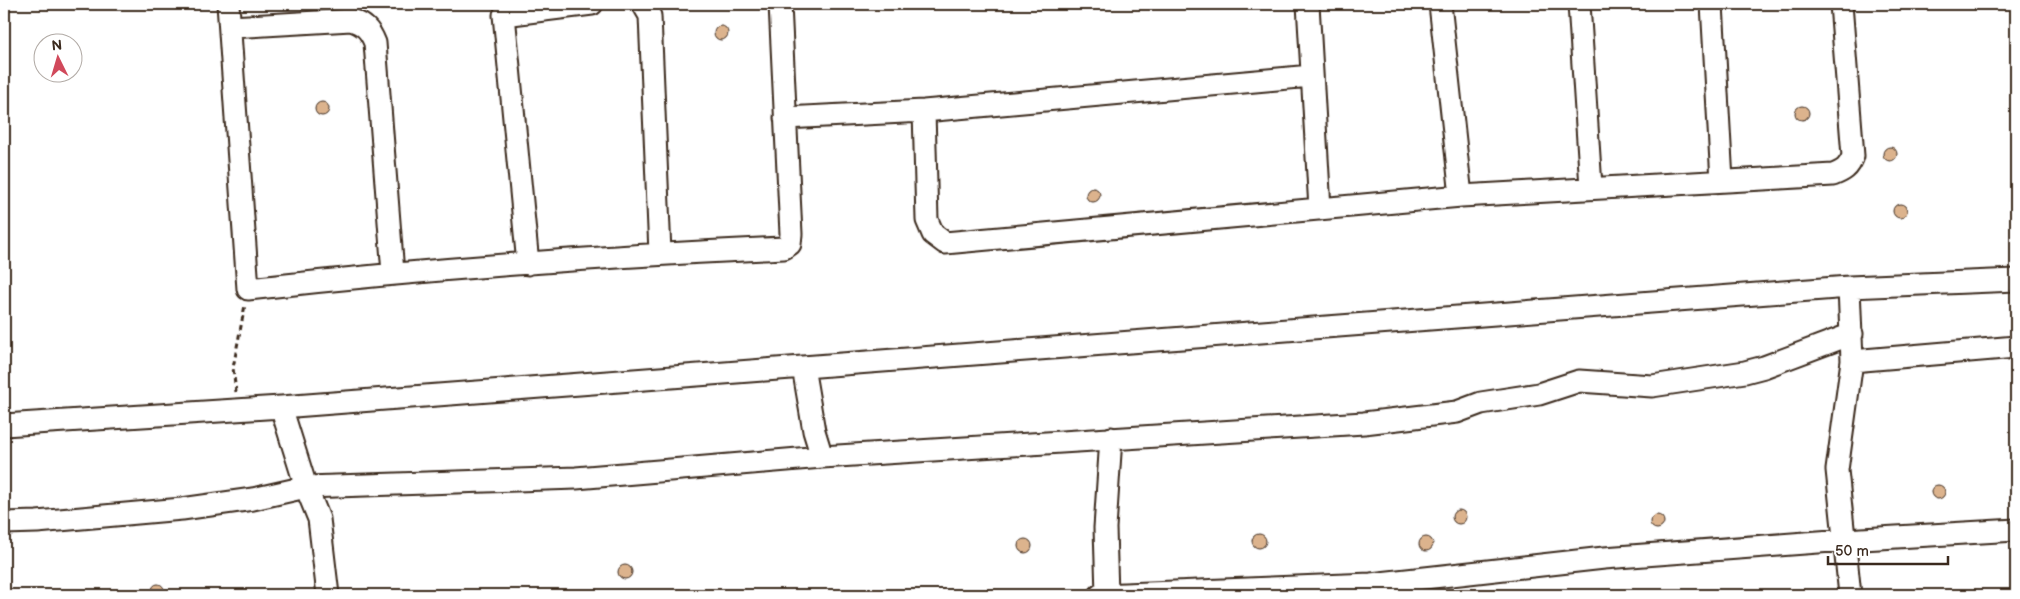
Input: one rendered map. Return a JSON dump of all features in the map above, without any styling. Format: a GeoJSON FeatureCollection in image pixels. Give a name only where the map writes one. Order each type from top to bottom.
{"type":"FeatureCollection","features":[{"type":"Feature","properties":{"kind":"street"},"geometry":{"type":"LineString","coordinates":[[228,4],[248,289],[393,273],[660,253],[784,248],[790,244],[780,4]]}},
{"type":"Feature","properties":{"kind":"street"},"geometry":{"type":"LineString","coordinates":[[528,264],[503,9],[592,4]]}},
{"type":"Feature","properties":{"kind":"street"},"geometry":{"type":"LineString","coordinates":[[643,4],[650,16],[660,253]]}},
{"type":"Feature","properties":{"kind":"street"},"geometry":{"type":"LineString","coordinates":[[1308,4],[1320,209]]}},
{"type":"Feature","properties":{"kind":"street"},"geometry":{"type":"LineString","coordinates":[[1440,4],[1461,196]]}},
{"type":"Feature","properties":{"kind":"street"},"geometry":{"type":"LineString","coordinates":[[1579,4],[1591,187]]}},
{"type":"Feature","properties":{"kind":"street"},"geometry":{"type":"LineString","coordinates":[[1712,4],[1722,181]]}},
{"type":"Feature","properties":{"kind":"street"},"geometry":{"type":"LineString","coordinates":[[924,111],[927,220],[933,234],[945,242],[1461,196],[1591,187],[1833,175],[1844,171],[1850,164],[1853,156],[1841,4]]}},
{"type":"Feature","properties":{"kind":"street"},"geometry":{"type":"LineString","coordinates":[[230,26],[350,20],[363,24],[371,34],[376,43],[393,273]]}},
{"type":"Feature","properties":{"kind":"street"},"geometry":{"type":"LineString","coordinates":[[785,118],[924,111],[1311,76]]}},
{"type":"Feature","properties":{"kind":"street"},"geometry":{"type":"LineString","coordinates":[[4,425],[281,407],[1849,287],[2016,280]]}},
{"type":"Feature","properties":{"kind":"street"},"geometry":{"type":"LineString","coordinates":[[1849,287],[1852,361],[1837,470],[1850,595]]}},
{"type":"Feature","properties":{"kind":"street"},"geometry":{"type":"LineString","coordinates":[[4,523],[36,522],[182,509],[253,499],[306,487],[576,478],[822,457],[1364,423],[1457,412],[1494,399],[1539,394],[1579,380],[1652,386],[1764,367],[1852,334]]}},
{"type":"Feature","properties":{"kind":"street"},"geometry":{"type":"LineString","coordinates":[[1852,361],[2016,347]]}},
{"type":"Feature","properties":{"kind":"street"},"geometry":{"type":"LineString","coordinates":[[802,367],[814,432],[822,457]]}},
{"type":"Feature","properties":{"kind":"street"},"geometry":{"type":"LineString","coordinates":[[281,407],[306,487],[319,519],[328,595]]}},
{"type":"Feature","properties":{"kind":"street"},"geometry":{"type":"LineString","coordinates":[[1107,595],[1106,528],[1111,438]]}},
{"type":"Feature","properties":{"kind":"street"},"geometry":{"type":"LineString","coordinates":[[1100,595],[1371,584],[1604,558],[1845,540],[2016,530]]}},
{"type":"Feature","properties":{"kind":"path"},"geometry":{"type":"LineString","coordinates":[[238,410],[233,368],[248,289]]}},
{"type":"Feature","properties":{"kind":"building"},"geometry":{"type":"Polygon","coordinates":[[[721,26],[726,28],[728,33],[726,38],[721,40],[716,38],[714,33],[716,28],[721,26]]]}},
{"type":"Feature","properties":{"kind":"building"},"geometry":{"type":"Polygon","coordinates":[[[322,102],[327,104],[329,109],[327,114],[322,116],[317,114],[315,109],[317,104],[322,102]]]}},
{"type":"Feature","properties":{"kind":"building"},"geometry":{"type":"Polygon","coordinates":[[[1802,106],[1807,108],[1809,113],[1807,118],[1802,120],[1797,118],[1795,113],[1797,108],[1802,106]]]}},
{"type":"Feature","properties":{"kind":"building"},"geometry":{"type":"Polygon","coordinates":[[[1890,147],[1895,149],[1897,154],[1895,159],[1890,161],[1885,159],[1883,154],[1885,149],[1890,147]]]}},
{"type":"Feature","properties":{"kind":"building"},"geometry":{"type":"Polygon","coordinates":[[[1093,188],[1098,190],[1100,195],[1098,200],[1093,202],[1088,200],[1086,195],[1088,190],[1093,188]]]}},
{"type":"Feature","properties":{"kind":"building"},"geometry":{"type":"Polygon","coordinates":[[[1900,204],[1905,206],[1907,211],[1905,216],[1900,218],[1895,216],[1893,211],[1895,206],[1900,204]]]}},
{"type":"Feature","properties":{"kind":"building"},"geometry":{"type":"Polygon","coordinates":[[[1938,485],[1943,487],[1945,492],[1943,497],[1938,499],[1933,497],[1931,492],[1933,487],[1938,485]]]}},
{"type":"Feature","properties":{"kind":"building"},"geometry":{"type":"Polygon","coordinates":[[[1459,510],[1464,512],[1466,517],[1464,522],[1459,524],[1454,522],[1452,517],[1454,512],[1459,510]]]}},
{"type":"Feature","properties":{"kind":"building"},"geometry":{"type":"Polygon","coordinates":[[[1657,515],[1662,517],[1664,522],[1662,527],[1657,529],[1652,527],[1650,522],[1652,517],[1657,515]]]}},
{"type":"Feature","properties":{"kind":"building"},"geometry":{"type":"Polygon","coordinates":[[[1259,534],[1264,536],[1266,541],[1264,546],[1259,548],[1254,546],[1252,541],[1254,536],[1259,534]]]}},
{"type":"Feature","properties":{"kind":"building"},"geometry":{"type":"Polygon","coordinates":[[[1426,537],[1431,539],[1433,544],[1431,549],[1426,551],[1421,549],[1419,544],[1421,539],[1426,537]]]}},
{"type":"Feature","properties":{"kind":"building"},"geometry":{"type":"Polygon","coordinates":[[[1025,539],[1030,541],[1032,546],[1030,551],[1025,553],[1020,551],[1018,546],[1020,541],[1025,539]]]}},
{"type":"Feature","properties":{"kind":"building"},"geometry":{"type":"Polygon","coordinates":[[[625,565],[630,567],[632,572],[630,577],[625,579],[620,577],[618,572],[620,567],[625,565]]]}},
{"type":"Feature","properties":{"kind":"building"},"geometry":{"type":"Polygon","coordinates":[[[156,584],[160,584],[164,590],[160,596],[156,596],[152,592],[152,588],[156,584]]]}}]}
